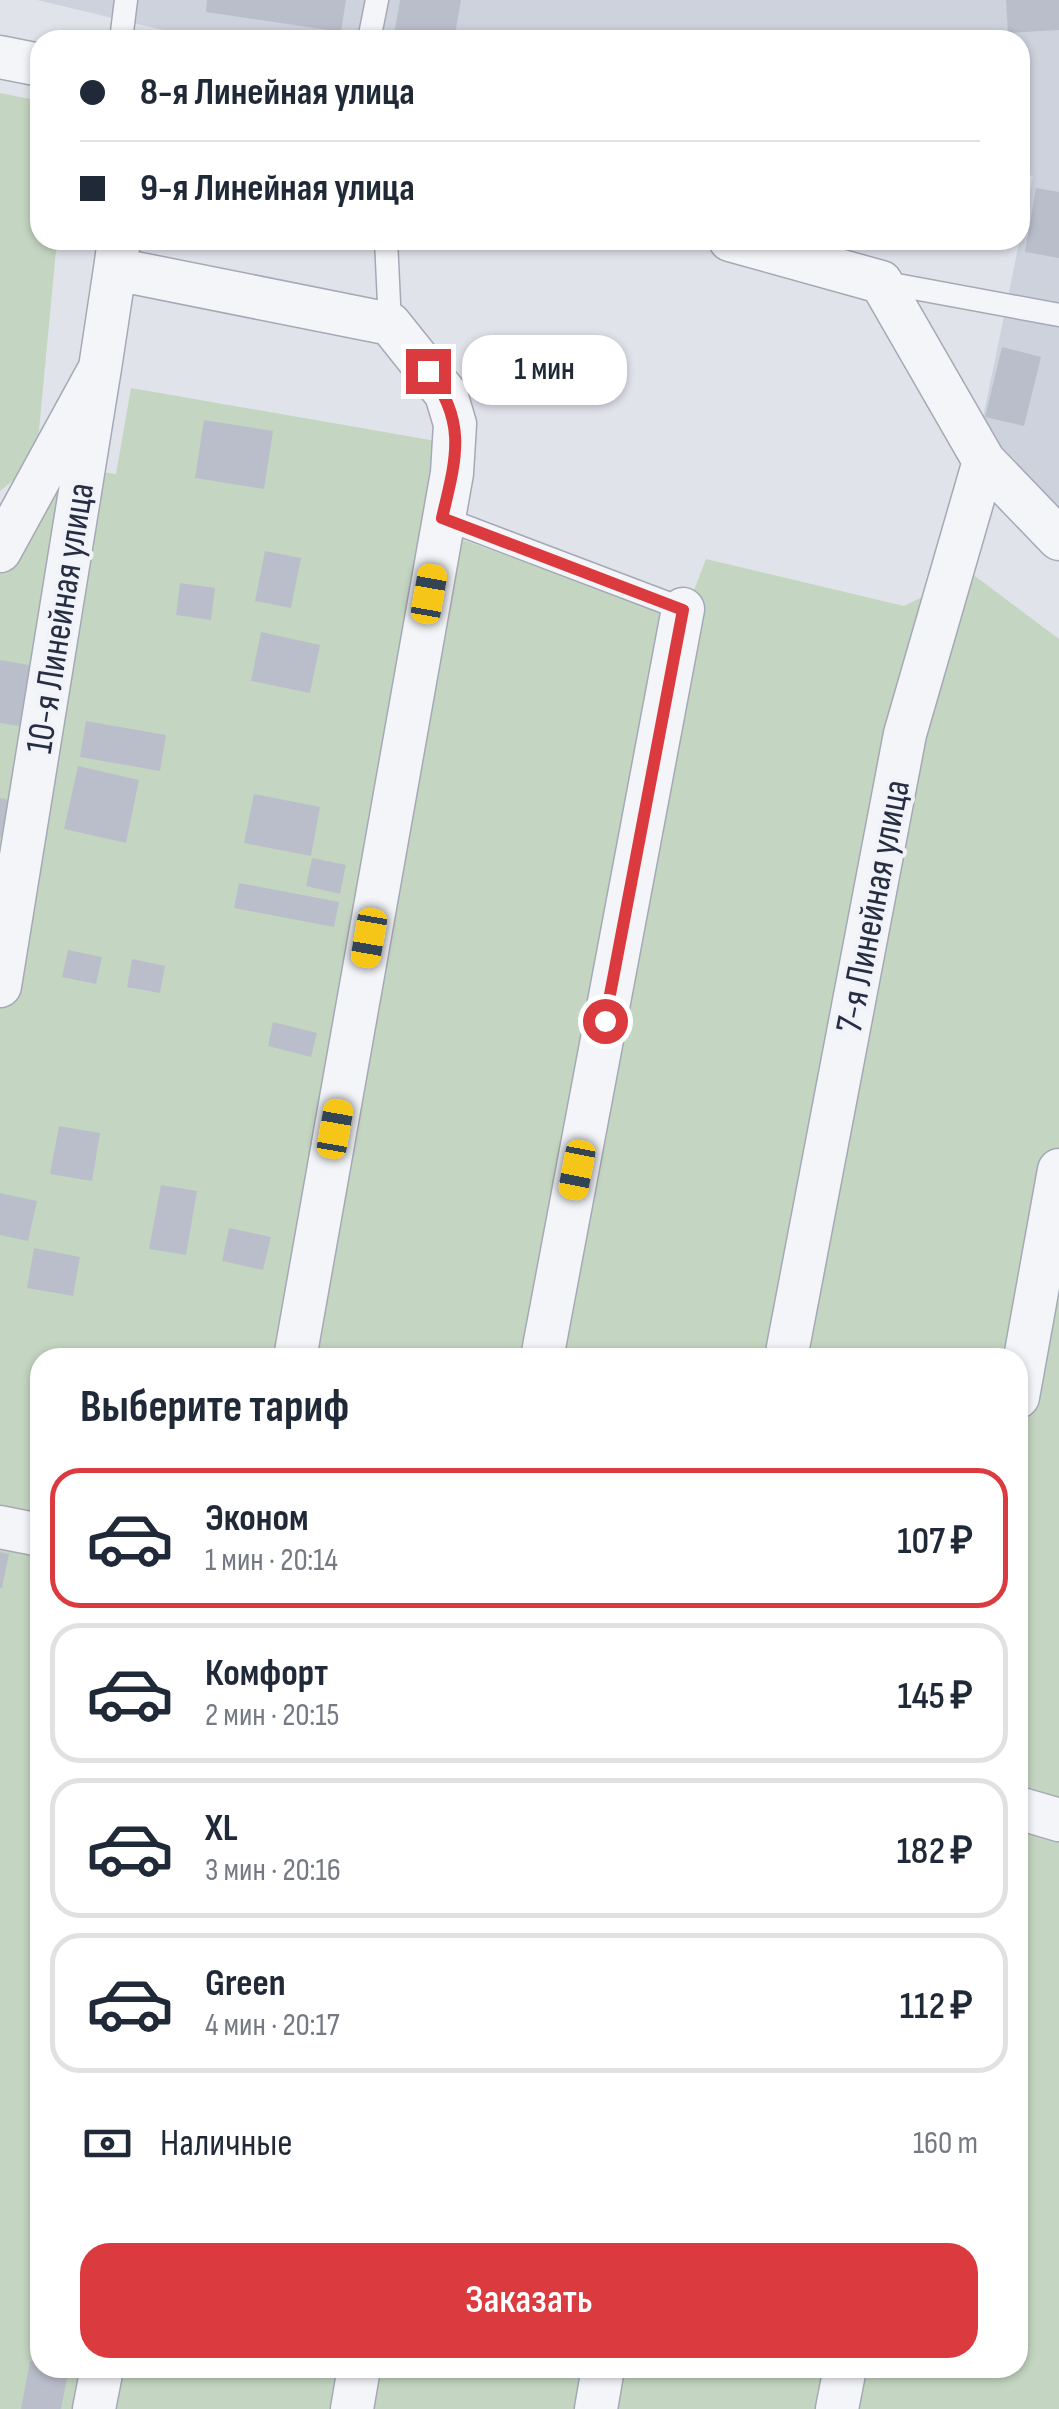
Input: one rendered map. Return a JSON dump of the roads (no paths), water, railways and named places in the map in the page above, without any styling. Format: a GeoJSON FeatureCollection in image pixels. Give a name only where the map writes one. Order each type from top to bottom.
{"type":"FeatureCollection","features":[{"type":"Feature","properties":{"kind":"street"},"geometry":{"type":"LineString","coordinates":[[0,57],[30,63]]}},
{"type":"Feature","properties":{"kind":"street"},"geometry":{"type":"LineString","coordinates":[[766,250],[881,282],[984,461],[1059,539]]}},
{"type":"Feature","properties":{"kind":"street"},"geometry":{"type":"LineString","coordinates":[[117,254],[390,324],[446,394],[456,424],[452,473],[297,1348]]}},
{"type":"Feature","properties":{"kind":"street","name":"10-я Линейная улица"},"geometry":{"type":"LineString","coordinates":[[0,986],[117,254]]}},
{"type":"Feature","properties":{"kind":"street"},"geometry":{"type":"LineString","coordinates":[[0,550],[100,368]]}},
{"type":"Feature","properties":{"kind":"street","name":"7-я Линейная улица"},"geometry":{"type":"LineString","coordinates":[[788,1348],[905,734],[984,461]]}},
{"type":"Feature","properties":{"kind":"street"},"geometry":{"type":"LineString","coordinates":[[544,1348],[683,610]]}},
{"type":"Feature","properties":{"kind":"street"},"geometry":{"type":"LineString","coordinates":[[1027,1348],[1059,1170]]}},
{"type":"Feature","properties":{"kind":"street"},"geometry":{"type":"LineString","coordinates":[[0,1527],[30,1533]]}},
{"type":"Feature","properties":{"kind":"street"},"geometry":{"type":"LineString","coordinates":[[1028,1811],[1059,1820]]}},
{"type":"Feature","properties":{"kind":"street"},"geometry":{"type":"LineString","coordinates":[[94,2409],[100,2378]]}},
{"type":"Feature","properties":{"kind":"street"},"geometry":{"type":"LineString","coordinates":[[352,2409],[358,2378]]}},
{"type":"Feature","properties":{"kind":"street"},"geometry":{"type":"LineString","coordinates":[[596,2409],[601,2378]]}},
{"type":"Feature","properties":{"kind":"street"},"geometry":{"type":"LineString","coordinates":[[837,2409],[842,2378]]}},
{"type":"Feature","properties":{"kind":"lane"},"geometry":{"type":"LineString","coordinates":[[122,30],[126,0]]}},
{"type":"Feature","properties":{"kind":"lane"},"geometry":{"type":"LineString","coordinates":[[371,30],[377,0]]}},
{"type":"Feature","properties":{"kind":"lane"},"geometry":{"type":"LineString","coordinates":[[386,250],[390,324]]}},
{"type":"Feature","properties":{"kind":"lane"},"geometry":{"type":"LineString","coordinates":[[881,282],[1059,315]]}},
{"type":"Feature","properties":{"kind":"lane"},"geometry":{"type":"LineString","coordinates":[[442,518],[683,610]]}}]}
